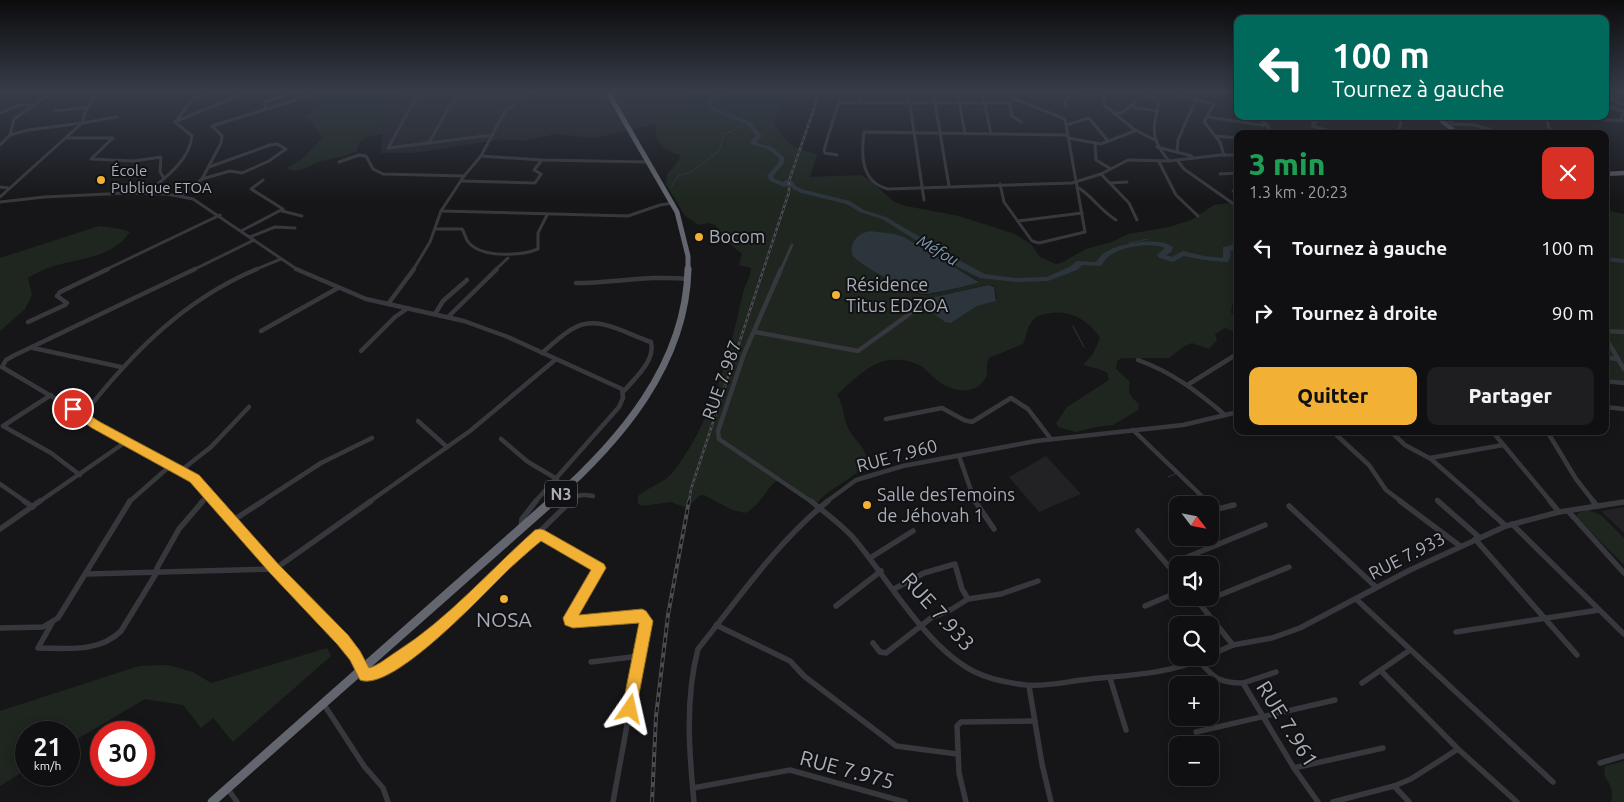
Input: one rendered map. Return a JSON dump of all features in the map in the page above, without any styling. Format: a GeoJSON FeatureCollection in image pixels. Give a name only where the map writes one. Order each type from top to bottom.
{"type":"FeatureCollection","features":[{"type":"Feature","properties":{"kind":"highway","name":"N3"},"geometry":{"type":"LineString","coordinates":[[212,802],[596,460],[637,409],[659,374],[675,339],[684,311],[689,279],[684,234],[673,203],[629,128]]}},
{"type":"Feature","properties":{"kind":"main road"},"geometry":{"type":"LineString","coordinates":[[1609,174],[1624,174]]}},
{"type":"Feature","properties":{"kind":"street"},"geometry":{"type":"LineString","coordinates":[[0,146],[10,135],[12,128]]}},
{"type":"Feature","properties":{"kind":"street"},"geometry":{"type":"LineString","coordinates":[[10,135],[40,128]]}},
{"type":"Feature","properties":{"kind":"street"},"geometry":{"type":"LineString","coordinates":[[0,196],[76,128]]}},
{"type":"Feature","properties":{"kind":"street"},"geometry":{"type":"LineString","coordinates":[[148,192],[181,161],[192,140],[191,135],[185,133],[183,128]]}},
{"type":"Feature","properties":{"kind":"street"},"geometry":{"type":"LineString","coordinates":[[182,196],[202,179],[221,143],[222,136],[214,128]]}},
{"type":"Feature","properties":{"kind":"street"},"geometry":{"type":"LineString","coordinates":[[398,128],[388,146],[396,148],[493,135]]}},
{"type":"Feature","properties":{"kind":"street"},"geometry":{"type":"LineString","coordinates":[[429,143],[437,128]]}},
{"type":"Feature","properties":{"kind":"street"},"geometry":{"type":"LineString","coordinates":[[388,304],[418,263],[435,229],[441,211],[464,176],[481,156],[496,128]]}},
{"type":"Feature","properties":{"kind":"street"},"geometry":{"type":"LineString","coordinates":[[831,128],[824,150],[825,154],[836,155]]}},
{"type":"Feature","properties":{"kind":"street"},"geometry":{"type":"LineString","coordinates":[[913,128],[924,200]]}},
{"type":"Feature","properties":{"kind":"street"},"geometry":{"type":"LineString","coordinates":[[938,128],[949,186]]}},
{"type":"Feature","properties":{"kind":"street"},"geometry":{"type":"LineString","coordinates":[[964,128],[965,133]]}},
{"type":"Feature","properties":{"kind":"street"},"geometry":{"type":"LineString","coordinates":[[990,128],[991,134]]}},
{"type":"Feature","properties":{"kind":"street"},"geometry":{"type":"LineString","coordinates":[[1000,184],[1004,202],[1029,238],[1039,243],[1085,234],[1078,182],[1066,128]]}},
{"type":"Feature","properties":{"kind":"street"},"geometry":{"type":"LineString","coordinates":[[1098,128],[1108,141]]}},
{"type":"Feature","properties":{"kind":"street"},"geometry":{"type":"LineString","coordinates":[[1153,128],[1157,147],[1169,161]]}},
{"type":"Feature","properties":{"kind":"street"},"geometry":{"type":"LineString","coordinates":[[1177,152],[1178,140],[1183,128]]}},
{"type":"Feature","properties":{"kind":"street"},"geometry":{"type":"LineString","coordinates":[[1210,128],[1220,142],[1224,155]]}},
{"type":"Feature","properties":{"kind":"street"},"geometry":{"type":"LineString","coordinates":[[1155,140],[1137,130],[1101,144],[1067,136],[864,132],[861,145],[863,167],[879,188],[888,189],[1072,183],[1101,174],[1128,160],[1159,162],[1234,155]]}},
{"type":"Feature","properties":{"kind":"street"},"geometry":{"type":"LineString","coordinates":[[1216,136],[1234,138]]}},
{"type":"Feature","properties":{"kind":"street"},"geometry":{"type":"LineString","coordinates":[[66,138],[113,138],[91,159],[134,161],[161,157],[160,172],[164,178]]}},
{"type":"Feature","properties":{"kind":"street"},"geometry":{"type":"LineString","coordinates":[[1095,143],[1096,160],[1111,169]]}},
{"type":"Feature","properties":{"kind":"street"},"geometry":{"type":"LineString","coordinates":[[202,179],[230,171],[242,173],[269,161],[286,149],[277,144],[270,145],[209,167]]}},
{"type":"Feature","properties":{"kind":"street"},"geometry":{"type":"LineString","coordinates":[[1157,147],[1197,158]]}},
{"type":"Feature","properties":{"kind":"street"},"geometry":{"type":"LineString","coordinates":[[340,162],[359,155],[366,156],[368,162],[377,172],[390,176],[464,176]]}},
{"type":"Feature","properties":{"kind":"street"},"geometry":{"type":"LineString","coordinates":[[481,156],[542,160],[648,162]]}},
{"type":"Feature","properties":{"kind":"street"},"geometry":{"type":"LineString","coordinates":[[461,181],[535,183],[541,174],[534,170],[542,160]]}},
{"type":"Feature","properties":{"kind":"street"},"geometry":{"type":"LineString","coordinates":[[1177,160],[1184,169],[1234,204]]}},
{"type":"Feature","properties":{"kind":"street"},"geometry":{"type":"LineString","coordinates":[[1159,162],[1176,195],[1198,216]]}},
{"type":"Feature","properties":{"kind":"street"},"geometry":{"type":"LineString","coordinates":[[1220,174],[1234,173]]}},
{"type":"Feature","properties":{"kind":"street"},"geometry":{"type":"LineString","coordinates":[[1101,174],[1132,208],[1137,220]]}},
{"type":"Feature","properties":{"kind":"street"},"geometry":{"type":"LineString","coordinates":[[263,180],[251,188],[280,206],[282,210],[302,216]]}},
{"type":"Feature","properties":{"kind":"street"},"geometry":{"type":"LineString","coordinates":[[1110,183],[1127,182]]}},
{"type":"Feature","properties":{"kind":"street"},"geometry":{"type":"LineString","coordinates":[[0,187],[8,188]]}},
{"type":"Feature","properties":{"kind":"street"},"geometry":{"type":"LineString","coordinates":[[1079,188],[1095,198],[1101,210],[1116,220]]}},
{"type":"Feature","properties":{"kind":"street"},"geometry":{"type":"LineString","coordinates":[[0,202],[27,198],[148,192],[182,196],[199,201],[302,272],[366,299],[464,320],[508,337],[555,360],[617,385],[624,392]]}},
{"type":"Feature","properties":{"kind":"street"},"geometry":{"type":"LineString","coordinates":[[441,211],[628,216],[660,205],[673,203]]}},
{"type":"Feature","properties":{"kind":"street"},"geometry":{"type":"LineString","coordinates":[[241,231],[282,210]]}},
{"type":"Feature","properties":{"kind":"street"},"geometry":{"type":"LineString","coordinates":[[1018,220],[1082,213]]}},
{"type":"Feature","properties":{"kind":"street"},"geometry":{"type":"LineString","coordinates":[[28,322],[65,305],[67,303],[57,296],[60,292],[220,215]]}},
{"type":"Feature","properties":{"kind":"street"},"geometry":{"type":"LineString","coordinates":[[435,229],[462,229],[470,244],[487,251],[522,255],[538,249],[538,233],[547,215]]}},
{"type":"Feature","properties":{"kind":"street"},"geometry":{"type":"LineString","coordinates":[[294,228],[275,227],[6,360],[2,367],[51,395],[96,425],[194,479],[342,640],[355,655],[366,675],[375,674],[420,644],[446,623],[504,565],[540,534],[575,497],[584,494],[593,496]]}},
{"type":"Feature","properties":{"kind":"street","name":"RUE 7.987"},"geometry":{"type":"LineString","coordinates":[[792,245],[744,354],[718,431],[720,439],[804,495],[820,509]]}},
{"type":"Feature","properties":{"kind":"street"},"geometry":{"type":"LineString","coordinates":[[448,317],[508,258]]}},
{"type":"Feature","properties":{"kind":"street"},"geometry":{"type":"LineString","coordinates":[[83,415],[122,367],[143,346],[207,294],[281,259]]}},
{"type":"Feature","properties":{"kind":"street"},"geometry":{"type":"LineString","coordinates":[[576,283],[604,283],[667,277],[689,279]]}},
{"type":"Feature","properties":{"kind":"street"},"geometry":{"type":"LineString","coordinates":[[435,314],[444,301],[467,280]]}},
{"type":"Feature","properties":{"kind":"street"},"geometry":{"type":"LineString","coordinates":[[261,330],[338,288]]}},
{"type":"Feature","properties":{"kind":"street"},"geometry":{"type":"LineString","coordinates":[[755,332],[858,351],[919,307]]}},
{"type":"Feature","properties":{"kind":"street"},"geometry":{"type":"LineString","coordinates":[[361,351],[395,317],[408,308]]}},
{"type":"Feature","properties":{"kind":"street"},"geometry":{"type":"LineString","coordinates":[[520,528],[524,515],[619,407],[624,398],[624,392],[648,362],[653,348],[651,342],[615,328],[588,324],[577,327],[542,353]]}},
{"type":"Feature","properties":{"kind":"street"},"geometry":{"type":"LineString","coordinates":[[1609,331],[1624,332]]}},
{"type":"Feature","properties":{"kind":"street"},"geometry":{"type":"LineString","coordinates":[[1609,344],[1624,369]]}},
{"type":"Feature","properties":{"kind":"street"},"geometry":{"type":"LineString","coordinates":[[33,348],[122,367]]}},
{"type":"Feature","properties":{"kind":"street"},"geometry":{"type":"LineString","coordinates":[[1188,384],[1214,370],[1234,355]]}},
{"type":"Feature","properties":{"kind":"street"},"geometry":{"type":"LineString","coordinates":[[1609,358],[1617,359]]}},
{"type":"Feature","properties":{"kind":"street"},"geometry":{"type":"LineString","coordinates":[[86,574],[275,569],[447,447],[555,360]]}},
{"type":"Feature","properties":{"kind":"street"},"geometry":{"type":"LineString","coordinates":[[1138,360],[1166,371],[1188,384],[1225,415]]}},
{"type":"Feature","properties":{"kind":"street"},"geometry":{"type":"LineString","coordinates":[[1609,381],[1624,383]]}},
{"type":"Feature","properties":{"kind":"street"},"geometry":{"type":"LineString","coordinates":[[51,395],[3,426],[51,453],[80,475]]}},
{"type":"Feature","properties":{"kind":"street"},"geometry":{"type":"LineString","coordinates":[[886,420],[942,408],[949,410],[962,420],[972,422],[1011,398],[1019,400],[1036,417],[1051,439]]}},
{"type":"Feature","properties":{"kind":"street"},"geometry":{"type":"LineString","coordinates":[[179,472],[211,447],[249,407]]}},
{"type":"Feature","properties":{"kind":"street"},"geometry":{"type":"LineString","coordinates":[[1609,407],[1624,409]]}},
{"type":"Feature","properties":{"kind":"street","name":"RUE 7.960"},"geometry":{"type":"LineString","coordinates":[[694,802],[689,720],[694,660],[702,642],[803,521],[841,490],[856,480],[902,466],[1051,439],[1183,425],[1234,413]]}},
{"type":"Feature","properties":{"kind":"street"},"geometry":{"type":"LineString","coordinates":[[418,421],[447,447]]}},
{"type":"Feature","properties":{"kind":"street"},"geometry":{"type":"LineString","coordinates":[[1133,430],[1198,496]]}},
{"type":"Feature","properties":{"kind":"street"},"geometry":{"type":"LineString","coordinates":[[1336,435],[1369,464],[1386,490],[1460,546]]}},
{"type":"Feature","properties":{"kind":"street"},"geometry":{"type":"LineString","coordinates":[[1393,435],[1402,445],[1430,458],[1506,526]]}},
{"type":"Feature","properties":{"kind":"street"},"geometry":{"type":"LineString","coordinates":[[1495,435],[1559,512]]}},
{"type":"Feature","properties":{"kind":"street"},"geometry":{"type":"LineString","coordinates":[[1550,435],[1563,455],[1576,481],[1597,506]]}},
{"type":"Feature","properties":{"kind":"street"},"geometry":{"type":"LineString","coordinates":[[232,521],[321,463],[372,438]]}},
{"type":"Feature","properties":{"kind":"street"},"geometry":{"type":"LineString","coordinates":[[501,439],[528,462],[557,479]]}},
{"type":"Feature","properties":{"kind":"street"},"geometry":{"type":"LineString","coordinates":[[0,529],[127,441]]}},
{"type":"Feature","properties":{"kind":"street"},"geometry":{"type":"LineString","coordinates":[[1430,458],[1503,445]]}},
{"type":"Feature","properties":{"kind":"street"},"geometry":{"type":"LineString","coordinates":[[959,456],[974,502],[994,529]]}},
{"type":"Feature","properties":{"kind":"street"},"geometry":{"type":"LineString","coordinates":[[0,628],[43,627],[58,618],[129,502],[170,466]]}},
{"type":"Feature","properties":{"kind":"street"},"geometry":{"type":"LineString","coordinates":[[0,484],[33,507]]}},
{"type":"Feature","properties":{"kind":"street"},"geometry":{"type":"LineString","coordinates":[[52,623],[38,648],[89,648],[115,637],[121,631],[157,572],[157,568],[179,527],[194,507],[208,496]]}},
{"type":"Feature","properties":{"kind":"street"},"geometry":{"type":"LineString","coordinates":[[1437,500],[1477,538],[1576,655]]}},
{"type":"Feature","properties":{"kind":"street","name":"RUE 7.933"},"geometry":{"type":"LineString","coordinates":[[1219,651],[1233,645],[1288,633],[1317,620],[1376,587],[1506,526],[1559,512],[1624,502]]}},
{"type":"Feature","properties":{"kind":"street"},"geometry":{"type":"LineString","coordinates":[[1219,508],[1234,505]]}},
{"type":"Feature","properties":{"kind":"street"},"geometry":{"type":"LineString","coordinates":[[1290,506],[1376,587]]}},
{"type":"Feature","properties":{"kind":"street","name":"RUE 7.933"},"geometry":{"type":"LineString","coordinates":[[820,509],[843,526],[881,571],[923,626],[951,656],[972,670],[995,679],[1029,686],[1168,672],[1184,666]]}},
{"type":"Feature","properties":{"kind":"street"},"geometry":{"type":"LineString","coordinates":[[1568,511],[1624,573]]}},
{"type":"Feature","properties":{"kind":"street"},"geometry":{"type":"LineString","coordinates":[[1138,531],[1168,565],[1264,524]]}},
{"type":"Feature","properties":{"kind":"street"},"geometry":{"type":"LineString","coordinates":[[1512,524],[1624,634]]}},
{"type":"Feature","properties":{"kind":"street"},"geometry":{"type":"LineString","coordinates":[[870,558],[913,531]]}},
{"type":"Feature","properties":{"kind":"street"},"geometry":{"type":"LineString","coordinates":[[540,534],[599,568],[570,620],[573,622],[642,616],[646,621],[613,802]]}},
{"type":"Feature","properties":{"kind":"street"},"geometry":{"type":"LineString","coordinates":[[894,589],[924,573],[956,564],[962,589],[968,599]]}},
{"type":"Feature","properties":{"kind":"street"},"geometry":{"type":"LineString","coordinates":[[1219,592],[1289,567]]}},
{"type":"Feature","properties":{"kind":"street"},"geometry":{"type":"LineString","coordinates":[[836,606],[881,571]]}},
{"type":"Feature","properties":{"kind":"street"},"geometry":{"type":"LineString","coordinates":[[873,643],[880,652],[886,653],[934,616],[952,609],[968,599],[1001,594],[1038,581]]}},
{"type":"Feature","properties":{"kind":"street"},"geometry":{"type":"LineString","coordinates":[[1145,606],[1169,596]]}},
{"type":"Feature","properties":{"kind":"street"},"geometry":{"type":"LineString","coordinates":[[1356,599],[1554,782]]}},
{"type":"Feature","properties":{"kind":"street"},"geometry":{"type":"LineString","coordinates":[[1203,606],[1233,645]]}},
{"type":"Feature","properties":{"kind":"street"},"geometry":{"type":"LineString","coordinates":[[1456,632],[1599,610]]}},
{"type":"Feature","properties":{"kind":"street"},"geometry":{"type":"LineString","coordinates":[[716,625],[790,660],[804,676],[896,746],[958,754]]}},
{"type":"Feature","properties":{"kind":"street"},"geometry":{"type":"LineString","coordinates":[[1362,683],[1410,650]]}},
{"type":"Feature","properties":{"kind":"street"},"geometry":{"type":"LineString","coordinates":[[591,662],[640,656]]}},
{"type":"Feature","properties":{"kind":"street","name":"RUE 7.961"},"geometry":{"type":"LineString","coordinates":[[1207,666],[1219,682],[1227,684],[1243,683],[1294,768],[1318,802]]}},
{"type":"Feature","properties":{"kind":"street"},"geometry":{"type":"LineString","coordinates":[[1381,671],[1458,749],[1516,802]]}},
{"type":"Feature","properties":{"kind":"street"},"geometry":{"type":"LineString","coordinates":[[1243,683],[1276,672]]}},
{"type":"Feature","properties":{"kind":"street"},"geometry":{"type":"LineString","coordinates":[[1110,678],[1126,730]]}},
{"type":"Feature","properties":{"kind":"street"},"geometry":{"type":"LineString","coordinates":[[1029,686],[1051,802]]}},
{"type":"Feature","properties":{"kind":"street"},"geometry":{"type":"LineString","coordinates":[[1196,732],[1335,700]]}},
{"type":"Feature","properties":{"kind":"street"},"geometry":{"type":"LineString","coordinates":[[323,703],[364,766],[383,788],[388,802]]}},
{"type":"Feature","properties":{"kind":"street"},"geometry":{"type":"LineString","coordinates":[[966,802],[958,754],[957,726],[961,722],[1035,721]]}},
{"type":"Feature","properties":{"kind":"street"},"geometry":{"type":"LineString","coordinates":[[1294,768],[1383,748]]}},
{"type":"Feature","properties":{"kind":"street"},"geometry":{"type":"LineString","coordinates":[[1333,802],[1394,786],[1411,779],[1458,749]]}},
{"type":"Feature","properties":{"kind":"street"},"geometry":{"type":"LineString","coordinates":[[1600,763],[1624,756]]}},
{"type":"Feature","properties":{"kind":"street","name":"RUE 7.975"},"geometry":{"type":"LineString","coordinates":[[693,788],[790,770],[905,802]]}},
{"type":"Feature","properties":{"kind":"street"},"geometry":{"type":"LineString","coordinates":[[1394,786],[1409,802]]}},
{"type":"Feature","properties":{"kind":"street"},"geometry":{"type":"LineString","coordinates":[[227,788],[237,802]]}},
{"type":"Feature","properties":{"kind":"shaded area"},"geometry":{"type":"Polygon","coordinates":[[[315,128],[382,128],[382,134],[362,140],[357,151],[321,161],[300,170],[286,168],[302,159],[322,138],[315,128]]]}},
{"type":"Feature","properties":{"kind":"shaded area"},"geometry":{"type":"Polygon","coordinates":[[[382,128],[636,128],[594,138],[555,134],[523,141],[503,139],[415,153],[381,153],[382,128]]]}},
{"type":"Feature","properties":{"kind":"shaded area"},"geometry":{"type":"Polygon","coordinates":[[[656,128],[777,128],[790,144],[817,154],[810,177],[861,175],[870,180],[893,201],[906,206],[959,216],[1015,234],[1031,244],[1040,257],[1056,264],[1086,249],[1112,242],[1128,234],[1169,227],[1191,220],[1214,205],[1234,202],[1234,296],[1231,313],[1234,315],[1234,332],[1225,328],[1215,334],[1217,340],[1209,349],[1192,343],[1183,347],[1169,358],[1122,358],[1117,361],[1116,369],[1130,382],[1129,392],[1139,404],[1138,410],[1113,425],[1076,432],[1058,427],[1056,423],[1067,407],[1109,380],[1107,373],[1083,365],[1093,354],[1100,338],[1086,322],[1073,315],[1067,313],[1042,314],[1036,317],[1028,328],[1023,344],[989,358],[985,379],[976,388],[958,390],[946,386],[920,366],[901,360],[884,361],[876,364],[855,378],[837,395],[848,428],[863,449],[866,462],[856,474],[823,496],[818,502],[813,501],[781,478],[771,486],[751,510],[745,513],[732,510],[704,495],[699,496],[687,508],[671,502],[642,506],[638,504],[638,496],[672,473],[692,444],[702,424],[719,382],[751,271],[751,268],[739,265],[742,254],[729,243],[715,225],[709,223],[699,225],[685,216],[666,184],[667,174],[679,160],[680,155],[667,150],[661,145],[656,133],[656,128]],[[871,231],[862,233],[853,242],[852,255],[887,280],[919,294],[937,293],[972,285],[979,281],[898,235],[871,231]],[[986,285],[935,297],[931,305],[932,312],[951,323],[977,306],[995,301],[997,299],[994,286],[986,285]]]}},
{"type":"Feature","properties":{"kind":"shaded area"},"geometry":{"type":"Polygon","coordinates":[[[1609,211],[1624,214],[1624,381],[1609,379],[1609,211]]]}},
{"type":"Feature","properties":{"kind":"shaded area"},"geometry":{"type":"Polygon","coordinates":[[[99,226],[130,232],[113,248],[102,253],[56,265],[28,278],[32,295],[25,309],[0,331],[0,258],[99,226]]]}},
{"type":"Feature","properties":{"kind":"shaded area"},"geometry":{"type":"Polygon","coordinates":[[[871,231],[904,237],[979,282],[951,290],[923,294],[896,284],[874,272],[852,255],[851,250],[856,238],[862,233],[871,231]]]}},
{"type":"Feature","properties":{"kind":"shaded area"},"geometry":{"type":"Polygon","coordinates":[[[988,285],[994,287],[996,301],[977,306],[951,323],[945,322],[932,312],[930,303],[931,299],[935,297],[988,285]]]}},
{"type":"Feature","properties":{"kind":"shaded area"},"geometry":{"type":"Polygon","coordinates":[[[1046,456],[1081,494],[1039,512],[1009,477],[1046,456]]]}},
{"type":"Feature","properties":{"kind":"shaded area"},"geometry":{"type":"Polygon","coordinates":[[[1624,507],[1624,533],[1601,511],[1624,507]]]}},
{"type":"Feature","properties":{"kind":"shaded area"},"geometry":{"type":"Polygon","coordinates":[[[1588,510],[1601,515],[1624,538],[1624,565],[1576,517],[1578,513],[1588,510]]]}},
{"type":"Feature","properties":{"kind":"shaded area"},"geometry":{"type":"Polygon","coordinates":[[[327,648],[331,656],[233,742],[213,718],[201,728],[183,705],[145,699],[108,721],[90,721],[90,732],[80,737],[80,721],[15,721],[15,777],[0,786],[0,711],[139,666],[168,665],[193,672],[211,683],[327,648]]]}},
{"type":"Feature","properties":{"kind":"shaded area"},"geometry":{"type":"Polygon","coordinates":[[[1624,761],[1624,802],[1611,802],[1612,791],[1604,775],[1605,766],[1624,761]]]}},
{"type":"Feature","properties":{"kind":"waterway"},"geometry":{"type":"LineString","coordinates":[[671,187],[678,176],[691,172],[719,151],[724,134],[737,128]]}},
{"type":"Feature","properties":{"kind":"waterway","name":"Méfou"},"geometry":{"type":"LineString","coordinates":[[753,128],[759,136],[752,143],[770,148],[782,158],[781,163],[770,176],[772,180],[784,185],[789,181],[795,188],[803,192],[848,202],[862,211],[884,218],[983,276],[1016,280],[1048,279],[1074,268],[1080,263],[1098,264],[1105,255],[1114,250],[1148,244],[1169,247],[1161,255],[1173,260],[1183,253],[1225,260],[1227,256],[1226,249],[1234,246]]}},
{"type":"Feature","properties":{"kind":"waterway"},"geometry":{"type":"LineString","coordinates":[[1129,243],[1148,239]]}},
{"type":"Feature","properties":{"kind":"waterway","name":"Méfou"},"geometry":{"type":"LineString","coordinates":[[1609,259],[1624,261]]}},
{"type":"Feature","properties":{"kind":"waterway"},"geometry":{"type":"LineString","coordinates":[[1073,326],[1084,347]]}},
{"type":"Feature","properties":{"kind":"waterway"},"geometry":{"type":"LineString","coordinates":[[1168,477],[1175,474]]}},
{"type":"Feature","properties":{"kind":"railway"},"geometry":{"type":"LineString","coordinates":[[689,502],[691,489],[789,192],[789,181],[807,128]]}},
{"type":"Feature","properties":{"kind":"railway"},"geometry":{"type":"LineString","coordinates":[[652,802],[656,716],[668,615],[689,501]]}},
{"type":"Feature","properties":{"kind":"place","name":"École Publique ETOA"},"geometry":{"type":"Point","coordinates":[101,180]}},
{"type":"Feature","properties":{"kind":"place","name":"Bocom"},"geometry":{"type":"Point","coordinates":[699,237]}},
{"type":"Feature","properties":{"kind":"place","name":"Résidence Titus EDZOA"},"geometry":{"type":"Point","coordinates":[836,295]}},
{"type":"Feature","properties":{"kind":"place","name":"Salle desTemoins de Jéhovah 1"},"geometry":{"type":"Point","coordinates":[867,505]}},
{"type":"Feature","properties":{"kind":"place","name":"NOSA"},"geometry":{"type":"Point","coordinates":[504,599]}},
{"type":"Feature","properties":{"kind":"route"},"geometry":{"type":"LineString","coordinates":[[73,409],[96,425],[194,479],[322,621],[342,640],[355,655],[366,675],[375,674],[420,644],[446,623],[504,565],[540,534],[576,553],[599,568],[570,620],[573,622],[642,616],[645,618],[630,709]]}}]}
